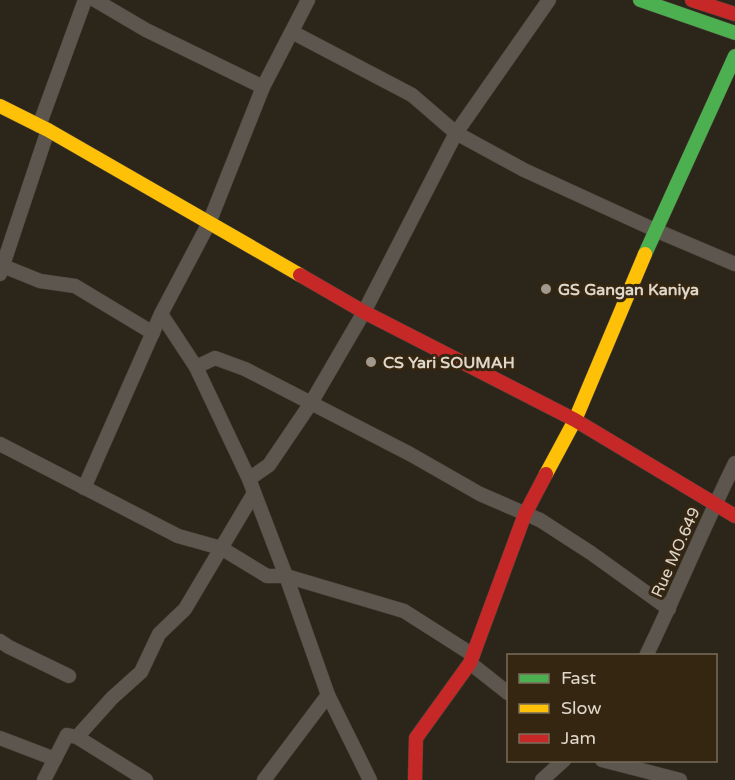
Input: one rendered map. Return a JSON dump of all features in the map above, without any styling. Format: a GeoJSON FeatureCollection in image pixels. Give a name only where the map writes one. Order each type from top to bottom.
{"type":"FeatureCollection","features":[{"type":"Feature","properties":{"kind":"main road"},"geometry":{"type":"LineString","coordinates":[[640,0],[735,33]]}},
{"type":"Feature","properties":{"kind":"main road"},"geometry":{"type":"LineString","coordinates":[[692,0],[735,14]]}},
{"type":"Feature","properties":{"kind":"main road"},"geometry":{"type":"LineString","coordinates":[[415,780],[416,738],[472,659],[525,514],[575,420],[655,230],[735,56]]}},
{"type":"Feature","properties":{"kind":"main road"},"geometry":{"type":"LineString","coordinates":[[0,106],[43,128],[364,312],[575,420],[735,516]]}},
{"type":"Feature","properties":{"kind":"street"},"geometry":{"type":"LineString","coordinates":[[85,0],[43,128],[1,270],[40,281],[75,286],[153,333]]}},
{"type":"Feature","properties":{"kind":"street"},"geometry":{"type":"LineString","coordinates":[[95,0],[146,30],[263,87]]}},
{"type":"Feature","properties":{"kind":"street"},"geometry":{"type":"LineString","coordinates":[[84,488],[161,314],[209,223],[263,87],[308,0]]}},
{"type":"Feature","properties":{"kind":"street"},"geometry":{"type":"LineString","coordinates":[[249,479],[269,465],[311,404],[364,312],[456,134],[549,0]]}},
{"type":"Feature","properties":{"kind":"street"},"geometry":{"type":"LineString","coordinates":[[292,32],[412,95],[456,134],[524,170],[735,264]]}},
{"type":"Feature","properties":{"kind":"street"},"geometry":{"type":"LineString","coordinates":[[161,314],[196,367],[249,479],[328,695],[370,780]]}},
{"type":"Feature","properties":{"kind":"street"},"geometry":{"type":"LineString","coordinates":[[196,367],[215,358],[245,369],[410,454],[480,495],[540,520],[669,609]]}},
{"type":"Feature","properties":{"kind":"street"},"geometry":{"type":"LineString","coordinates":[[0,444],[178,536],[221,548],[267,576],[286,576],[404,611],[472,659],[507,692]]}},
{"type":"Feature","properties":{"kind":"street","name":"Rue MO.649"},"geometry":{"type":"LineString","coordinates":[[647,654],[714,504],[735,463]]}},
{"type":"Feature","properties":{"kind":"street"},"geometry":{"type":"LineString","coordinates":[[76,737],[112,698],[141,672],[159,634],[185,609],[254,493]]}},
{"type":"Feature","properties":{"kind":"street"},"geometry":{"type":"LineString","coordinates":[[0,641],[69,676]]}},
{"type":"Feature","properties":{"kind":"street"},"geometry":{"type":"LineString","coordinates":[[264,780],[328,695]]}},
{"type":"Feature","properties":{"kind":"street"},"geometry":{"type":"LineString","coordinates":[[44,780],[68,735],[76,737],[146,780]]}},
{"type":"Feature","properties":{"kind":"street"},"geometry":{"type":"LineString","coordinates":[[0,738],[55,759]]}},
{"type":"Feature","properties":{"kind":"street"},"geometry":{"type":"LineString","coordinates":[[610,762],[680,780]]}},
{"type":"Feature","properties":{"kind":"street"},"geometry":{"type":"LineString","coordinates":[[542,780],[560,770]]}},
{"type":"Feature","properties":{"kind":"traffic: fast"},"geometry":{"type":"LineString","coordinates":[[640,0],[735,33]]}},
{"type":"Feature","properties":{"kind":"traffic: fast"},"geometry":{"type":"LineString","coordinates":[[645,254],[735,56]]}},
{"type":"Feature","properties":{"kind":"traffic: slow"},"geometry":{"type":"LineString","coordinates":[[0,106],[48,130],[300,275]]}},
{"type":"Feature","properties":{"kind":"traffic: slow"},"geometry":{"type":"LineString","coordinates":[[546,474],[575,420],[645,254]]}},
{"type":"Feature","properties":{"kind":"traffic: jam"},"geometry":{"type":"LineString","coordinates":[[692,0],[735,14]]}},
{"type":"Feature","properties":{"kind":"traffic: jam"},"geometry":{"type":"LineString","coordinates":[[300,275],[364,312],[575,420],[735,516]]}},
{"type":"Feature","properties":{"kind":"traffic: jam"},"geometry":{"type":"LineString","coordinates":[[415,780],[416,738],[470,663],[525,514],[546,474]]}},
{"type":"Feature","properties":{"kind":"place","name":"GS Gangan Kaniya"},"geometry":{"type":"Point","coordinates":[546,289]}},
{"type":"Feature","properties":{"kind":"place","name":"CS Yari SOUMAH"},"geometry":{"type":"Point","coordinates":[371,362]}}]}
